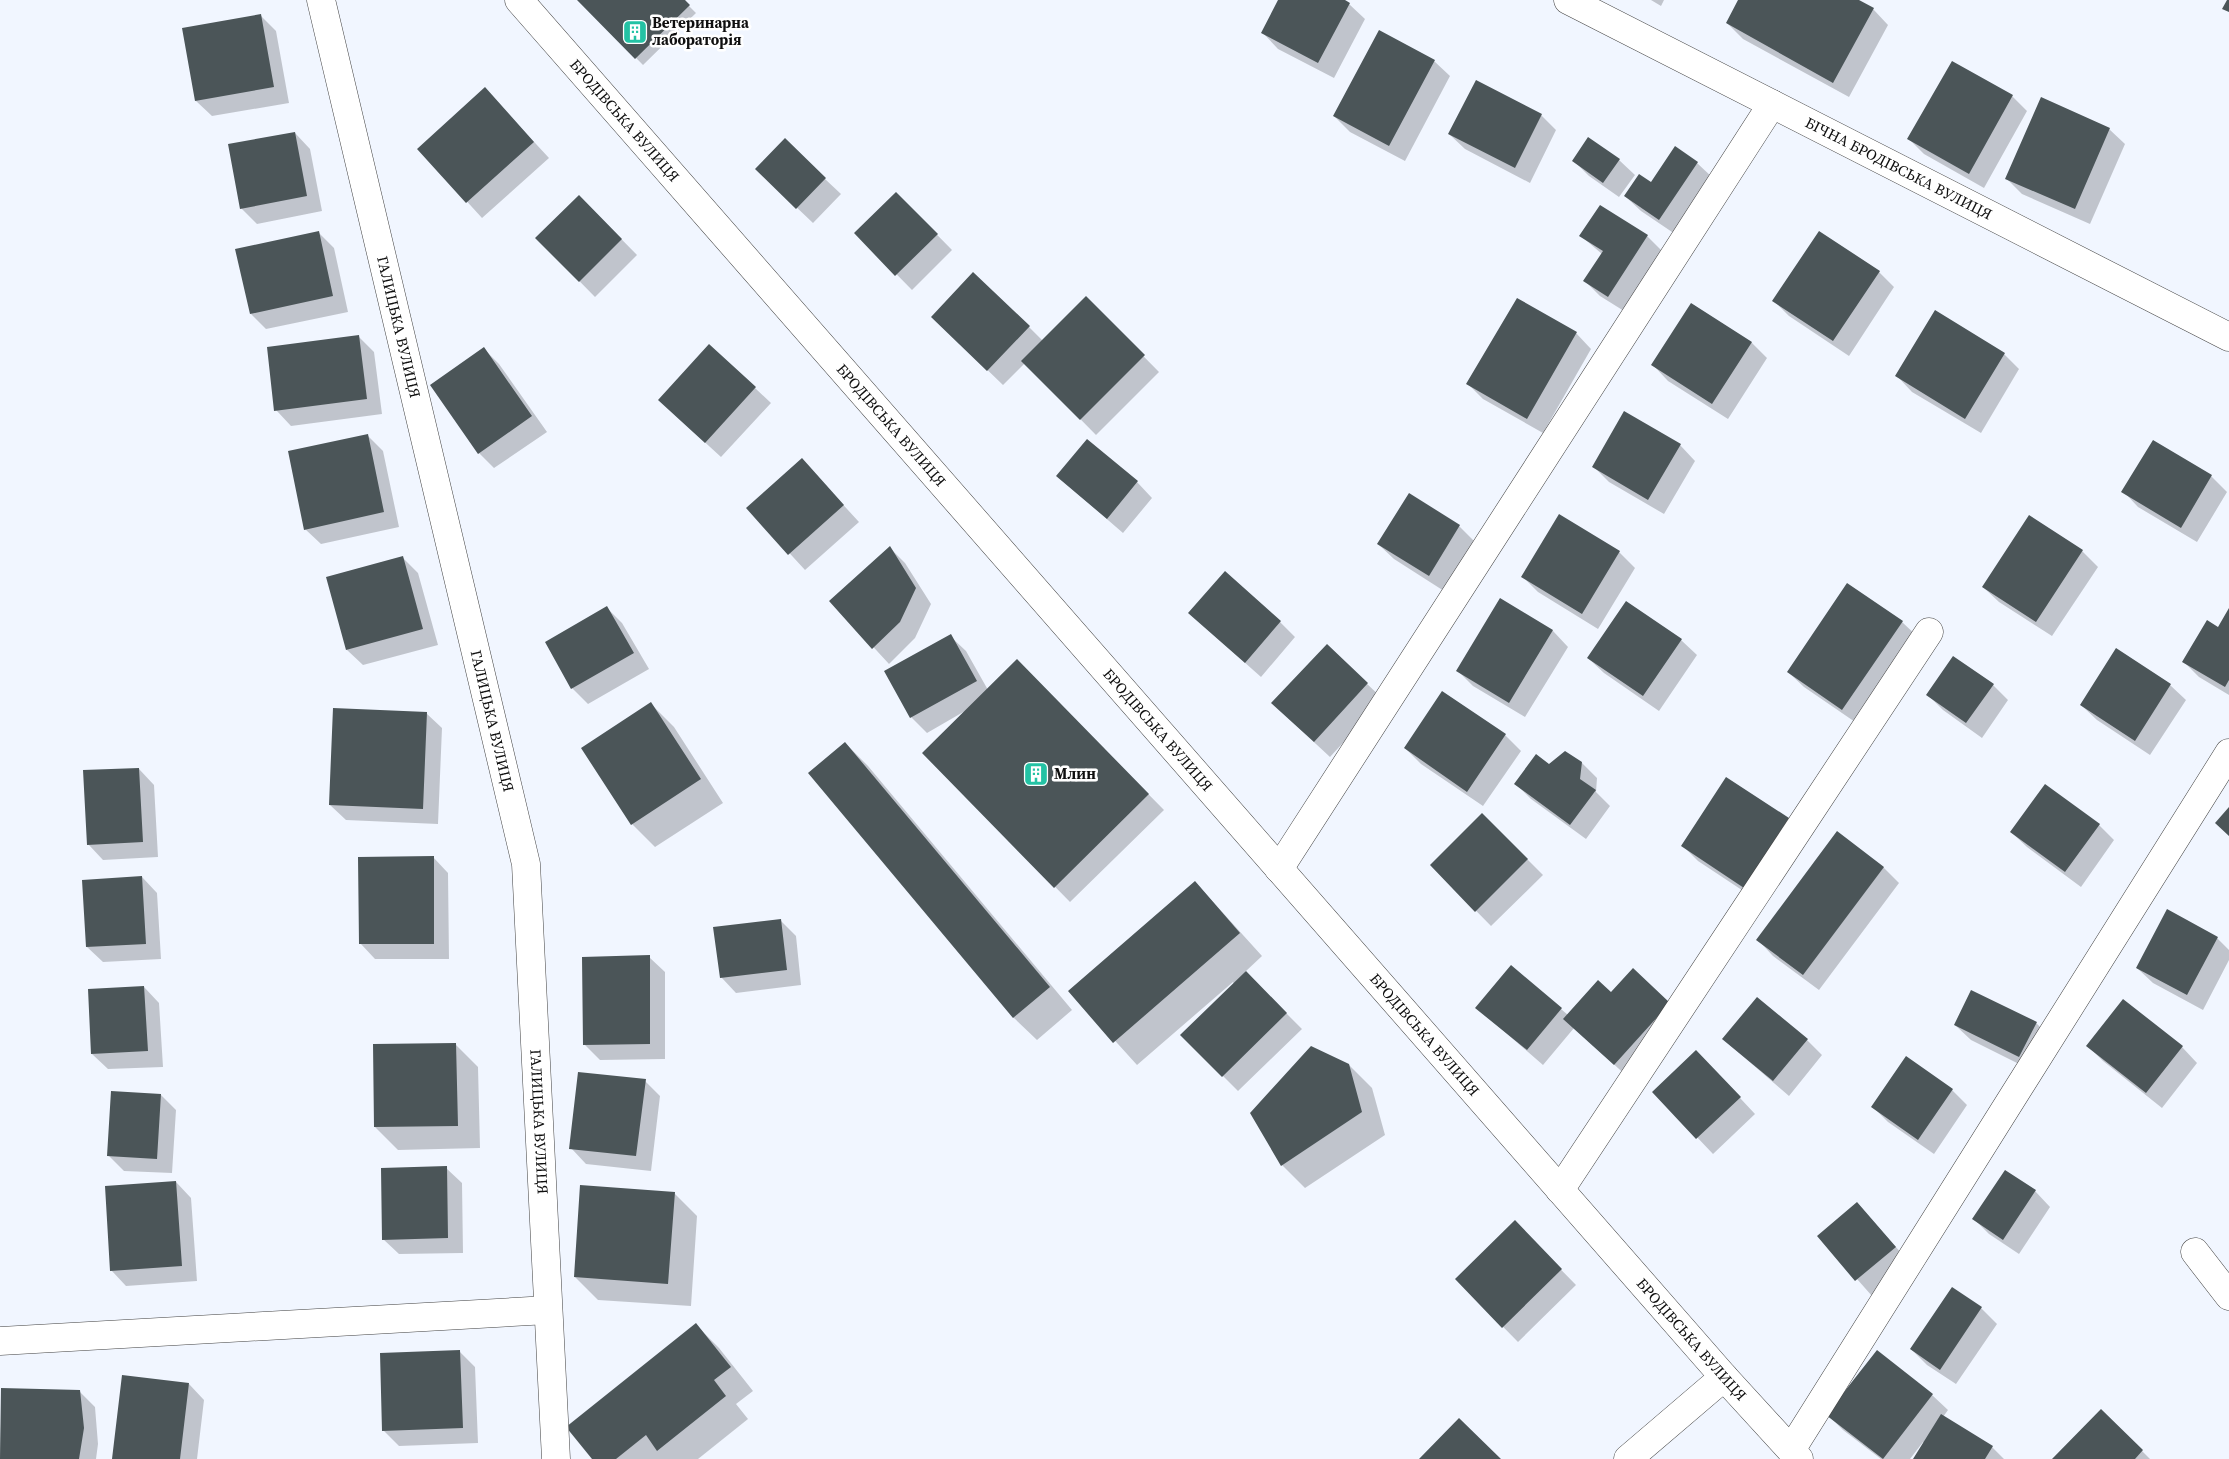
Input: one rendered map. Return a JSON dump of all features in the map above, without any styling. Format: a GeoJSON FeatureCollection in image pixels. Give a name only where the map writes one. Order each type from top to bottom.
{"type":"FeatureCollection","features":[{"type":"Feature","properties":{"kind":"street","name":"ГАЛИЦЬКА ВУЛИЦЯ"},"geometry":{"type":"LineString","coordinates":[[320,0],[526,864],[556,1459]]}},
{"type":"Feature","properties":{"kind":"street","name":"БРОДІВСЬКА ВУЛИЦЯ"},"geometry":{"type":"LineString","coordinates":[[519,0],[1560,1190],[1795,1455]]}},
{"type":"Feature","properties":{"kind":"street","name":"БІЧНА БРОДІВСЬКА ВУЛИЦЯ"},"geometry":{"type":"LineString","coordinates":[[1568,0],[2229,337]]}},
{"type":"Feature","properties":{"kind":"street"},"geometry":{"type":"LineString","coordinates":[[1279,869],[1772,104]]}},
{"type":"Feature","properties":{"kind":"street"},"geometry":{"type":"LineString","coordinates":[[1560,1190],[1929,632]]}},
{"type":"Feature","properties":{"kind":"street"},"geometry":{"type":"LineString","coordinates":[[1795,1455],[2229,753]]}},
{"type":"Feature","properties":{"kind":"street"},"geometry":{"type":"LineString","coordinates":[[2195,1252],[2229,1296]]}},
{"type":"Feature","properties":{"kind":"street"},"geometry":{"type":"LineString","coordinates":[[0,1341],[548,1310]]}},
{"type":"Feature","properties":{"kind":"street"},"geometry":{"type":"LineString","coordinates":[[1628,1459],[1724,1377]]}},
{"type":"Feature","properties":{"kind":"building","name":"Ветеринарна лабораторія"},"geometry":{"type":"Polygon","coordinates":[[[577,0],[685,0],[690,5],[635,59],[577,0]]]}},
{"type":"Feature","properties":{"kind":"building"},"geometry":{"type":"Polygon","coordinates":[[[1278,0],[1345,0],[1350,3],[1318,63],[1261,33],[1278,0]]]}},
{"type":"Feature","properties":{"kind":"building"},"geometry":{"type":"Polygon","coordinates":[[[1738,0],[1859,0],[1874,8],[1833,83],[1726,23],[1738,0]]]}},
{"type":"Feature","properties":{"kind":"building"},"geometry":{"type":"Polygon","coordinates":[[[2227,0],[2229,0],[2229,12],[2222,9],[2227,0]]]}},
{"type":"Feature","properties":{"kind":"building"},"geometry":{"type":"Polygon","coordinates":[[[261,14],[274,87],[195,101],[182,28],[261,14]]]}},
{"type":"Feature","properties":{"kind":"building"},"geometry":{"type":"Polygon","coordinates":[[[1379,30],[1435,60],[1389,146],[1333,116],[1379,30]]]}},
{"type":"Feature","properties":{"kind":"building"},"geometry":{"type":"Polygon","coordinates":[[[1952,61],[2013,95],[1969,174],[1907,139],[1952,61]]]}},
{"type":"Feature","properties":{"kind":"building"},"geometry":{"type":"Polygon","coordinates":[[[1476,80],[1542,114],[1515,168],[1448,134],[1476,80]]]}},
{"type":"Feature","properties":{"kind":"building"},"geometry":{"type":"Polygon","coordinates":[[[485,87],[534,142],[466,203],[417,149],[485,87]]]}},
{"type":"Feature","properties":{"kind":"building"},"geometry":{"type":"Polygon","coordinates":[[[2041,97],[2110,128],[2075,209],[2005,179],[2041,97]]]}},
{"type":"Feature","properties":{"kind":"building"},"geometry":{"type":"Polygon","coordinates":[[[295,132],[307,196],[240,209],[228,144],[295,132]]]}},
{"type":"Feature","properties":{"kind":"building"},"geometry":{"type":"Polygon","coordinates":[[[1588,137],[1620,159],[1603,183],[1572,161],[1588,137]]]}},
{"type":"Feature","properties":{"kind":"building"},"geometry":{"type":"Polygon","coordinates":[[[785,138],[826,178],[796,209],[755,169],[785,138]]]}},
{"type":"Feature","properties":{"kind":"building"},"geometry":{"type":"Polygon","coordinates":[[[1675,146],[1698,162],[1659,220],[1624,196],[1639,174],[1651,182],[1675,146]]]}},
{"type":"Feature","properties":{"kind":"building"},"geometry":{"type":"Polygon","coordinates":[[[896,192],[938,234],[895,276],[854,233],[896,192]]]}},
{"type":"Feature","properties":{"kind":"building"},"geometry":{"type":"Polygon","coordinates":[[[579,195],[622,239],[579,282],[535,238],[579,195]]]}},
{"type":"Feature","properties":{"kind":"building"},"geometry":{"type":"Polygon","coordinates":[[[1600,205],[1648,235],[1608,297],[1583,281],[1603,251],[1579,236],[1600,205]]]}},
{"type":"Feature","properties":{"kind":"building"},"geometry":{"type":"Polygon","coordinates":[[[319,231],[333,296],[250,314],[235,249],[319,231]]]}},
{"type":"Feature","properties":{"kind":"building"},"geometry":{"type":"Polygon","coordinates":[[[1819,231],[1880,271],[1833,341],[1772,301],[1819,231]]]}},
{"type":"Feature","properties":{"kind":"building"},"geometry":{"type":"Polygon","coordinates":[[[973,272],[1030,326],[987,371],[931,317],[973,272]]]}},
{"type":"Feature","properties":{"kind":"building"},"geometry":{"type":"Polygon","coordinates":[[[1086,296],[1145,355],[1080,420],[1021,361],[1086,296]]]}},
{"type":"Feature","properties":{"kind":"building"},"geometry":{"type":"Polygon","coordinates":[[[1517,298],[1577,332],[1527,419],[1466,384],[1517,298]]]}},
{"type":"Feature","properties":{"kind":"building"},"geometry":{"type":"Polygon","coordinates":[[[1691,303],[1752,342],[1712,404],[1651,365],[1691,303]]]}},
{"type":"Feature","properties":{"kind":"building"},"geometry":{"type":"Polygon","coordinates":[[[1935,310],[2005,353],[1965,419],[1895,376],[1935,310]]]}},
{"type":"Feature","properties":{"kind":"building"},"geometry":{"type":"Polygon","coordinates":[[[359,335],[367,399],[274,411],[267,347],[359,335]]]}},
{"type":"Feature","properties":{"kind":"building"},"geometry":{"type":"Polygon","coordinates":[[[709,344],[756,387],[705,443],[658,400],[709,344]]]}},
{"type":"Feature","properties":{"kind":"building"},"geometry":{"type":"Polygon","coordinates":[[[484,347],[532,416],[478,454],[430,385],[484,347]]]}},
{"type":"Feature","properties":{"kind":"building"},"geometry":{"type":"Polygon","coordinates":[[[1624,411],[1681,444],[1648,500],[1592,467],[1624,411]]]}},
{"type":"Feature","properties":{"kind":"building"},"geometry":{"type":"Polygon","coordinates":[[[368,434],[384,512],[304,530],[288,451],[368,434]]]}},
{"type":"Feature","properties":{"kind":"building"},"geometry":{"type":"Polygon","coordinates":[[[1087,439],[1138,481],[1107,519],[1056,476],[1087,439]]]}},
{"type":"Feature","properties":{"kind":"building"},"geometry":{"type":"Polygon","coordinates":[[[2153,440],[2212,475],[2181,528],[2121,492],[2153,440]]]}},
{"type":"Feature","properties":{"kind":"building"},"geometry":{"type":"Polygon","coordinates":[[[802,458],[844,505],[788,555],[746,508],[802,458]]]}},
{"type":"Feature","properties":{"kind":"building"},"geometry":{"type":"Polygon","coordinates":[[[1409,493],[1460,525],[1429,576],[1377,544],[1409,493]]]}},
{"type":"Feature","properties":{"kind":"building"},"geometry":{"type":"Polygon","coordinates":[[[1559,514],[1620,551],[1582,614],[1521,577],[1559,514]]]}},
{"type":"Feature","properties":{"kind":"building"},"geometry":{"type":"Polygon","coordinates":[[[2029,515],[2083,550],[2036,622],[1982,587],[2029,515]]]}},
{"type":"Feature","properties":{"kind":"building"},"geometry":{"type":"Polygon","coordinates":[[[890,546],[916,588],[900,622],[872,649],[829,601],[890,546]]]}},
{"type":"Feature","properties":{"kind":"building"},"geometry":{"type":"Polygon","coordinates":[[[403,556],[423,629],[346,650],[326,577],[403,556]]]}},
{"type":"Feature","properties":{"kind":"building"},"geometry":{"type":"Polygon","coordinates":[[[1225,571],[1281,621],[1245,663],[1188,613],[1225,571]]]}},
{"type":"Feature","properties":{"kind":"building"},"geometry":{"type":"Polygon","coordinates":[[[1847,583],[1903,621],[1842,710],[1787,672],[1847,583]]]}},
{"type":"Feature","properties":{"kind":"building"},"geometry":{"type":"Polygon","coordinates":[[[1500,598],[1553,630],[1509,703],[1456,671],[1500,598]]]}},
{"type":"Feature","properties":{"kind":"building"},"geometry":{"type":"Polygon","coordinates":[[[1626,601],[1682,639],[1643,696],[1587,658],[1626,601]]]}},
{"type":"Feature","properties":{"kind":"building"},"geometry":{"type":"Polygon","coordinates":[[[607,606],[634,653],[571,689],[545,642],[607,606]]]}},
{"type":"Feature","properties":{"kind":"building"},"geometry":{"type":"Polygon","coordinates":[[[2229,608],[2229,680],[2225,687],[2182,662],[2207,620],[2218,627],[2229,608]]]}},
{"type":"Feature","properties":{"kind":"building"},"geometry":{"type":"Polygon","coordinates":[[[951,634],[977,681],[910,718],[884,671],[951,634]]]}},
{"type":"Feature","properties":{"kind":"building"},"geometry":{"type":"Polygon","coordinates":[[[1327,644],[1368,683],[1314,742],[1271,703],[1327,644]]]}},
{"type":"Feature","properties":{"kind":"building"},"geometry":{"type":"Polygon","coordinates":[[[2116,648],[2171,684],[2135,741],[2080,705],[2116,648]]]}},
{"type":"Feature","properties":{"kind":"building"},"geometry":{"type":"Polygon","coordinates":[[[1953,656],[1994,684],[1966,723],[1926,695],[1953,656]]]}},
{"type":"Feature","properties":{"kind":"building","name":"Млин"},"geometry":{"type":"Polygon","coordinates":[[[1017,659],[1149,794],[1054,888],[922,753],[1017,659]]]}},
{"type":"Feature","properties":{"kind":"building"},"geometry":{"type":"Polygon","coordinates":[[[1442,691],[1506,734],[1467,792],[1404,748],[1442,691]]]}},
{"type":"Feature","properties":{"kind":"building"},"geometry":{"type":"Polygon","coordinates":[[[651,702],[701,779],[631,825],[581,748],[651,702]]]}},
{"type":"Feature","properties":{"kind":"building"},"geometry":{"type":"Polygon","coordinates":[[[333,708],[427,712],[423,809],[329,805],[333,708]]]}},
{"type":"Feature","properties":{"kind":"building"},"geometry":{"type":"Polygon","coordinates":[[[845,742],[1050,987],[1013,1018],[808,773],[845,742]]]}},
{"type":"Feature","properties":{"kind":"building"},"geometry":{"type":"Polygon","coordinates":[[[1565,751],[1582,762],[1580,779],[1596,790],[1570,825],[1514,784],[1536,754],[1549,764],[1565,751]]]}},
{"type":"Feature","properties":{"kind":"building"},"geometry":{"type":"Polygon","coordinates":[[[139,768],[143,842],[87,845],[83,770],[139,768]]]}},
{"type":"Feature","properties":{"kind":"building"},"geometry":{"type":"Polygon","coordinates":[[[1726,777],[1789,818],[1744,888],[1681,846],[1726,777]]]}},
{"type":"Feature","properties":{"kind":"building"},"geometry":{"type":"Polygon","coordinates":[[[2045,784],[2100,824],[2065,872],[2010,832],[2045,784]]]}},
{"type":"Feature","properties":{"kind":"building"},"geometry":{"type":"Polygon","coordinates":[[[2229,807],[2229,836],[2215,823],[2229,807]]]}},
{"type":"Feature","properties":{"kind":"building"},"geometry":{"type":"Polygon","coordinates":[[[1482,813],[1528,859],[1475,912],[1430,865],[1482,813]]]}},
{"type":"Feature","properties":{"kind":"building"},"geometry":{"type":"Polygon","coordinates":[[[1837,831],[1884,867],[1803,975],[1756,940],[1837,831]]]}},
{"type":"Feature","properties":{"kind":"building"},"geometry":{"type":"Polygon","coordinates":[[[434,856],[434,944],[359,944],[358,857],[434,856]]]}},
{"type":"Feature","properties":{"kind":"building"},"geometry":{"type":"Polygon","coordinates":[[[142,876],[146,944],[86,947],[82,880],[142,876]]]}},
{"type":"Feature","properties":{"kind":"building"},"geometry":{"type":"Polygon","coordinates":[[[1195,881],[1240,933],[1113,1043],[1068,991],[1195,881]]]}},
{"type":"Feature","properties":{"kind":"building"},"geometry":{"type":"Polygon","coordinates":[[[2167,909],[2218,937],[2187,995],[2136,968],[2167,909]]]}},
{"type":"Feature","properties":{"kind":"building"},"geometry":{"type":"Polygon","coordinates":[[[781,919],[787,970],[720,978],[713,927],[781,919]]]}},
{"type":"Feature","properties":{"kind":"building"},"geometry":{"type":"Polygon","coordinates":[[[650,955],[650,1044],[583,1045],[582,957],[650,955]]]}},
{"type":"Feature","properties":{"kind":"building"},"geometry":{"type":"Polygon","coordinates":[[[1511,965],[1562,1008],[1527,1050],[1475,1008],[1511,965]]]}},
{"type":"Feature","properties":{"kind":"building"},"geometry":{"type":"Polygon","coordinates":[[[1633,968],[1670,1003],[1614,1065],[1563,1019],[1598,980],[1611,992],[1633,968]]]}},
{"type":"Feature","properties":{"kind":"building"},"geometry":{"type":"Polygon","coordinates":[[[1246,971],[1287,1013],[1222,1077],[1180,1035],[1246,971]]]}},
{"type":"Feature","properties":{"kind":"building"},"geometry":{"type":"Polygon","coordinates":[[[144,986],[148,1051],[91,1054],[88,989],[144,986]]]}},
{"type":"Feature","properties":{"kind":"building"},"geometry":{"type":"Polygon","coordinates":[[[1971,990],[2037,1022],[2019,1057],[1954,1025],[1971,990]]]}},
{"type":"Feature","properties":{"kind":"building"},"geometry":{"type":"Polygon","coordinates":[[[1757,997],[1808,1039],[1773,1081],[1722,1039],[1757,997]]]}},
{"type":"Feature","properties":{"kind":"building"},"geometry":{"type":"Polygon","coordinates":[[[2123,999],[2183,1046],[2146,1093],[2086,1046],[2123,999]]]}},
{"type":"Feature","properties":{"kind":"building"},"geometry":{"type":"Polygon","coordinates":[[[456,1043],[458,1126],[374,1127],[373,1044],[456,1043]]]}},
{"type":"Feature","properties":{"kind":"building"},"geometry":{"type":"Polygon","coordinates":[[[1311,1046],[1349,1064],[1362,1112],[1281,1166],[1250,1113],[1311,1046]]]}},
{"type":"Feature","properties":{"kind":"building"},"geometry":{"type":"Polygon","coordinates":[[[1696,1050],[1741,1097],[1696,1139],[1652,1092],[1696,1050]]]}},
{"type":"Feature","properties":{"kind":"building"},"geometry":{"type":"Polygon","coordinates":[[[1906,1056],[1953,1089],[1918,1140],[1871,1107],[1906,1056]]]}},
{"type":"Feature","properties":{"kind":"building"},"geometry":{"type":"Polygon","coordinates":[[[578,1072],[646,1079],[636,1156],[569,1149],[578,1072]]]}},
{"type":"Feature","properties":{"kind":"building"},"geometry":{"type":"Polygon","coordinates":[[[111,1091],[161,1094],[157,1159],[107,1156],[111,1091]]]}},
{"type":"Feature","properties":{"kind":"building"},"geometry":{"type":"Polygon","coordinates":[[[447,1166],[448,1238],[382,1240],[381,1168],[447,1166]]]}},
{"type":"Feature","properties":{"kind":"building"},"geometry":{"type":"Polygon","coordinates":[[[2005,1170],[2036,1190],[2003,1240],[1972,1219],[2005,1170]]]}},
{"type":"Feature","properties":{"kind":"building"},"geometry":{"type":"Polygon","coordinates":[[[176,1181],[182,1266],[110,1271],[105,1186],[176,1181]]]}},
{"type":"Feature","properties":{"kind":"building"},"geometry":{"type":"Polygon","coordinates":[[[580,1185],[675,1192],[668,1284],[574,1277],[580,1185]]]}},
{"type":"Feature","properties":{"kind":"building"},"geometry":{"type":"Polygon","coordinates":[[[1857,1202],[1896,1247],[1855,1281],[1817,1236],[1857,1202]]]}},
{"type":"Feature","properties":{"kind":"building"},"geometry":{"type":"Polygon","coordinates":[[[1515,1220],[1562,1269],[1502,1328],[1455,1279],[1515,1220]]]}},
{"type":"Feature","properties":{"kind":"building"},"geometry":{"type":"Polygon","coordinates":[[[1952,1287],[1982,1307],[1940,1370],[1910,1349],[1952,1287]]]}},
{"type":"Feature","properties":{"kind":"building"},"geometry":{"type":"Polygon","coordinates":[[[696,1323],[731,1367],[714,1380],[726,1396],[657,1451],[646,1435],[616,1459],[592,1459],[566,1427],[696,1323]]]}},
{"type":"Feature","properties":{"kind":"building"},"geometry":{"type":"Polygon","coordinates":[[[460,1350],[463,1428],[382,1431],[380,1353],[460,1350]]]}},
{"type":"Feature","properties":{"kind":"building"},"geometry":{"type":"Polygon","coordinates":[[[1877,1350],[1933,1394],[1883,1459],[1826,1415],[1877,1350]]]}},
{"type":"Feature","properties":{"kind":"building"},"geometry":{"type":"Polygon","coordinates":[[[122,1375],[189,1383],[180,1459],[112,1459],[122,1375]]]}},
{"type":"Feature","properties":{"kind":"building"},"geometry":{"type":"Polygon","coordinates":[[[1,1388],[80,1390],[84,1428],[79,1459],[0,1459],[1,1388]]]}},
{"type":"Feature","properties":{"kind":"building"},"geometry":{"type":"Polygon","coordinates":[[[2101,1409],[2143,1450],[2135,1459],[2052,1459],[2101,1409]]]}},
{"type":"Feature","properties":{"kind":"building"},"geometry":{"type":"Polygon","coordinates":[[[1941,1414],[1993,1446],[1985,1459],[1913,1459],[1941,1414]]]}},
{"type":"Feature","properties":{"kind":"building"},"geometry":{"type":"Polygon","coordinates":[[[1459,1418],[1501,1459],[1419,1459],[1459,1418]]]}},
{"type":"Feature","properties":{"kind":"place","name":"Ветеринарна лабораторія"},"geometry":{"type":"Point","coordinates":[635,32]}},
{"type":"Feature","properties":{"kind":"place","name":"Млин"},"geometry":{"type":"Point","coordinates":[1036,774]}}]}
